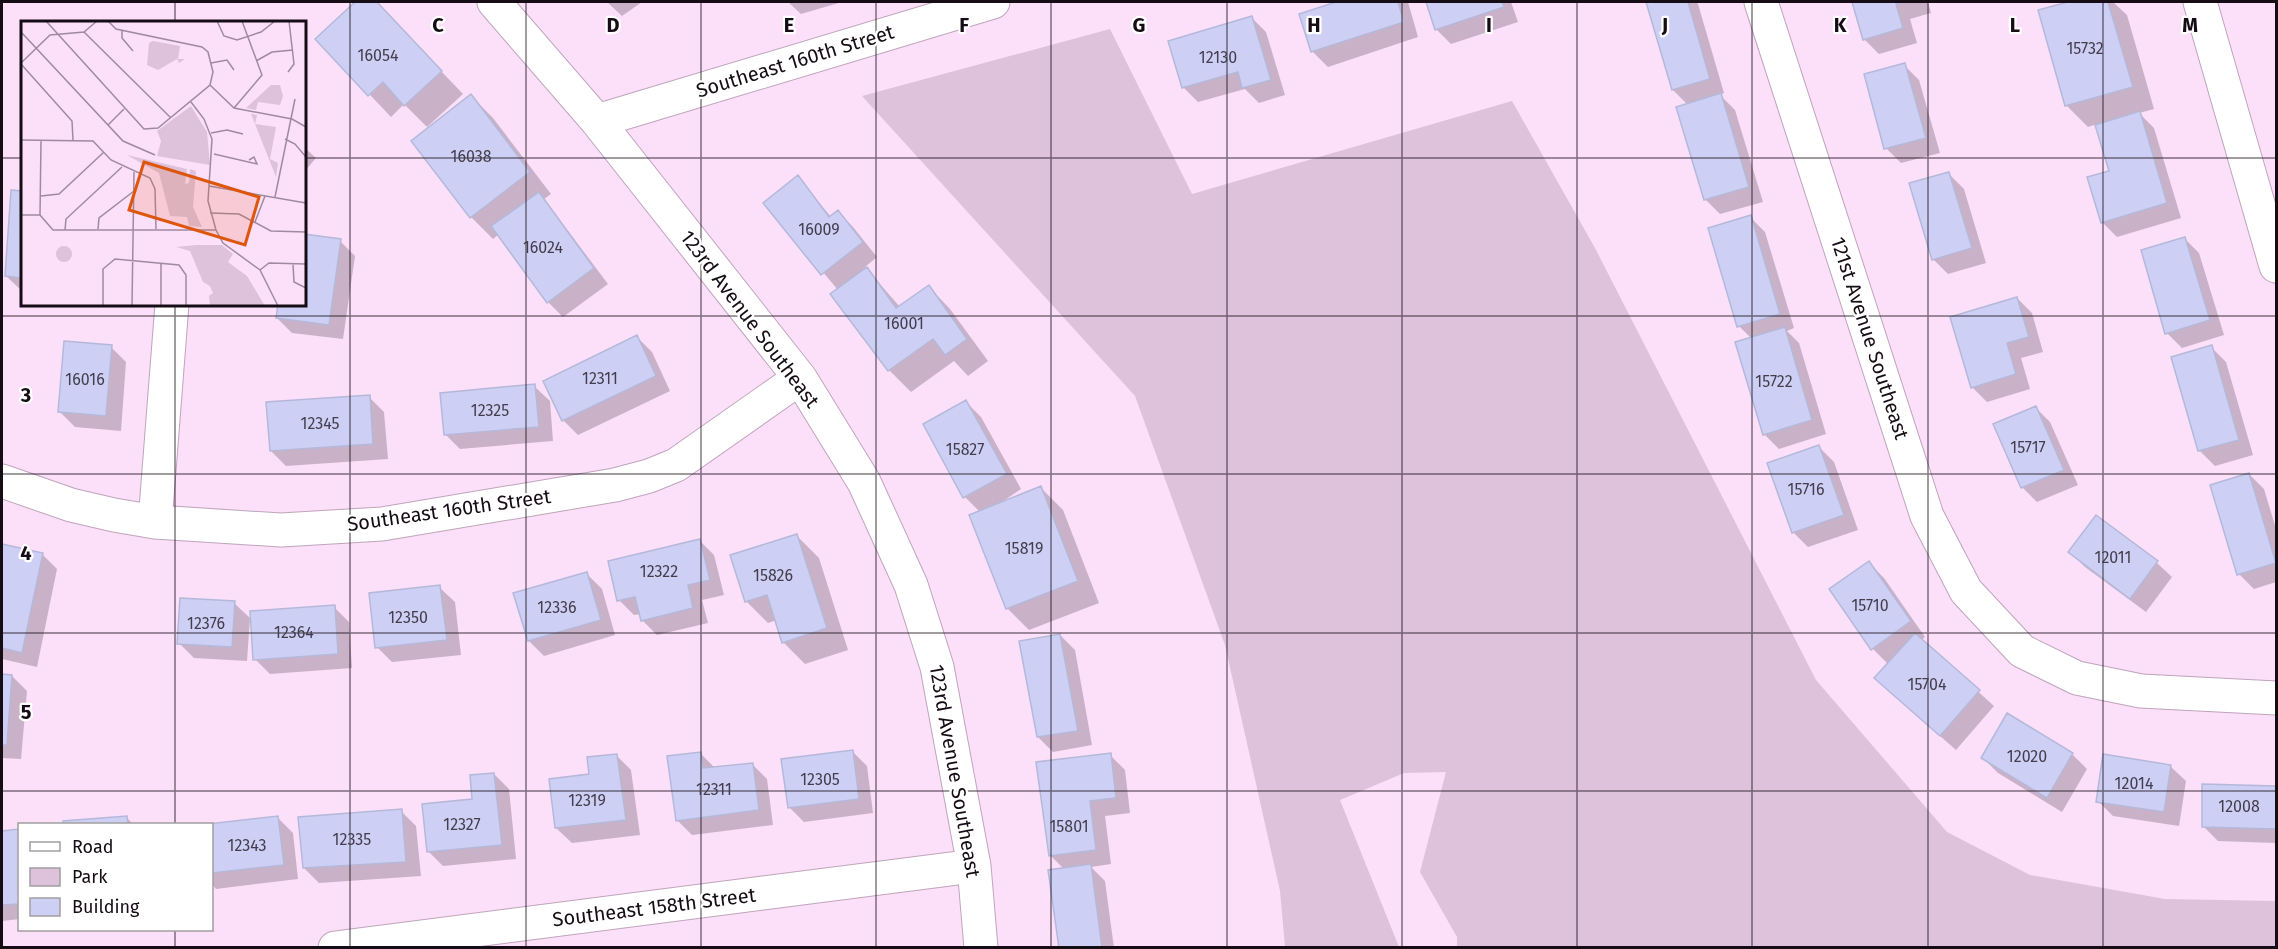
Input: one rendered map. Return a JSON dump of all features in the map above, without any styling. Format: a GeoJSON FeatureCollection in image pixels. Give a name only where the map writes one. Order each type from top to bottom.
{"type":"FeatureCollection","features":[{"type":"Feature","properties":{"kind":"street","name":"123rd Avenue Southeast"},"geometry":{"type":"LineString","coordinates":[[494,2],[597,121],[800,378],[864,482],[911,585],[937,667],[974,866],[981,948]]}},
{"type":"Feature","properties":{"kind":"street","name":"Southeast 160th Street"},"geometry":{"type":"LineString","coordinates":[[597,121],[993,2]]}},
{"type":"Feature","properties":{"kind":"street","name":"121st Avenue Southeast"},"geometry":{"type":"LineString","coordinates":[[1761,2],[1927,516],[1966,591],[2022,651],[2077,678],[2141,691],[2277,699]]}},
{"type":"Feature","properties":{"kind":"street"},"geometry":{"type":"LineString","coordinates":[[2200,2],[2277,266]]}},
{"type":"Feature","properties":{"kind":"street"},"geometry":{"type":"LineString","coordinates":[[155,522],[172,306]]}},
{"type":"Feature","properties":{"kind":"street","name":"Southeast 160th Street"},"geometry":{"type":"LineString","coordinates":[[2,481],[71,505],[155,522],[282,530],[382,524],[615,485],[649,476],[676,465],[800,378]]}},
{"type":"Feature","properties":{"kind":"street","name":"Southeast 158th Street"},"geometry":{"type":"LineString","coordinates":[[335,948],[974,866]]}},
{"type":"Feature","properties":{"kind":"green space"},"geometry":{"type":"Polygon","coordinates":[[[1110,29],[1192,194],[1512,101],[1595,248],[1816,680],[1947,832],[2030,875],[2165,899],[2276,901],[2276,947],[1457,947],[1457,937],[1420,872],[1446,772],[1404,773],[1340,800],[1399,947],[1285,947],[1280,891],[1225,645],[1135,396],[862,96],[1110,29]]]}},
{"type":"Feature","properties":{"kind":"building"},"geometry":{"type":"Polygon","coordinates":[[[355,2],[377,2],[442,71],[404,106],[383,82],[368,96],[315,39],[355,2]]]}},
{"type":"Feature","properties":{"kind":"building"},"geometry":{"type":"Polygon","coordinates":[[[1336,2],[1398,2],[1404,22],[1311,52],[1299,14],[1336,2]]]}},
{"type":"Feature","properties":{"kind":"building"},"geometry":{"type":"Polygon","coordinates":[[[1426,2],[1502,2],[1504,7],[1435,30],[1426,2]]]}},
{"type":"Feature","properties":{"kind":"building"},"geometry":{"type":"Polygon","coordinates":[[[1646,2],[1688,2],[1710,79],[1672,90],[1646,2]]]}},
{"type":"Feature","properties":{"kind":"building"},"geometry":{"type":"Polygon","coordinates":[[[1852,2],[1906,2],[1896,4],[1903,28],[1863,40],[1852,2]]]}},
{"type":"Feature","properties":{"kind":"building"},"geometry":{"type":"Polygon","coordinates":[[[2068,2],[2108,2],[2133,87],[2065,106],[2038,10],[2068,2]]]}},
{"type":"Feature","properties":{"kind":"building"},"geometry":{"type":"Polygon","coordinates":[[[1252,16],[1271,80],[1242,88],[1238,72],[1182,88],[1168,41],[1252,16]]]}},
{"type":"Feature","properties":{"kind":"building"},"geometry":{"type":"Polygon","coordinates":[[[1905,63],[1926,138],[1884,149],[1864,74],[1905,63]]]}},
{"type":"Feature","properties":{"kind":"building"},"geometry":{"type":"Polygon","coordinates":[[[1721,93],[1749,187],[1704,200],[1676,107],[1721,93]]]}},
{"type":"Feature","properties":{"kind":"building"},"geometry":{"type":"Polygon","coordinates":[[[471,94],[530,172],[470,218],[411,141],[471,94]]]}},
{"type":"Feature","properties":{"kind":"building"},"geometry":{"type":"Polygon","coordinates":[[[2140,111],[2167,203],[2101,223],[2087,177],[2109,171],[2095,125],[2140,111]]]}},
{"type":"Feature","properties":{"kind":"building"},"geometry":{"type":"Polygon","coordinates":[[[1949,172],[1972,248],[1932,260],[1909,183],[1949,172]]]}},
{"type":"Feature","properties":{"kind":"building"},"geometry":{"type":"Polygon","coordinates":[[[798,175],[829,217],[838,210],[863,242],[821,275],[763,203],[798,175]]]}},
{"type":"Feature","properties":{"kind":"building"},"geometry":{"type":"Polygon","coordinates":[[[11,190],[21,191],[21,278],[5,276],[11,190]]]}},
{"type":"Feature","properties":{"kind":"building"},"geometry":{"type":"Polygon","coordinates":[[[539,192],[594,268],[547,303],[491,226],[539,192]]]}},
{"type":"Feature","properties":{"kind":"building"},"geometry":{"type":"Polygon","coordinates":[[[1751,215],[1780,314],[1737,327],[1708,228],[1751,215]]]}},
{"type":"Feature","properties":{"kind":"building"},"geometry":{"type":"Polygon","coordinates":[[[306,234],[341,239],[329,325],[276,318],[278,306],[306,306],[306,234]]]}},
{"type":"Feature","properties":{"kind":"building"},"geometry":{"type":"Polygon","coordinates":[[[2185,237],[2210,320],[2165,334],[2141,250],[2185,237]]]}},
{"type":"Feature","properties":{"kind":"building"},"geometry":{"type":"Polygon","coordinates":[[[867,267],[896,308],[929,285],[967,339],[945,355],[933,339],[888,371],[830,294],[867,267]]]}},
{"type":"Feature","properties":{"kind":"building"},"geometry":{"type":"Polygon","coordinates":[[[2017,297],[2029,337],[2007,343],[2016,374],[1971,388],[1950,317],[2017,297]]]}},
{"type":"Feature","properties":{"kind":"building"},"geometry":{"type":"Polygon","coordinates":[[[1785,327],[1812,420],[1763,435],[1735,342],[1785,327]]]}},
{"type":"Feature","properties":{"kind":"building"},"geometry":{"type":"Polygon","coordinates":[[[637,335],[656,376],[562,421],[543,381],[637,335]]]}},
{"type":"Feature","properties":{"kind":"building"},"geometry":{"type":"Polygon","coordinates":[[[64,341],[112,345],[106,416],[58,412],[64,341]]]}},
{"type":"Feature","properties":{"kind":"building"},"geometry":{"type":"Polygon","coordinates":[[[2212,345],[2239,440],[2198,451],[2171,357],[2212,345]]]}},
{"type":"Feature","properties":{"kind":"building"},"geometry":{"type":"Polygon","coordinates":[[[535,384],[539,427],[444,435],[440,393],[535,384]]]}},
{"type":"Feature","properties":{"kind":"building"},"geometry":{"type":"Polygon","coordinates":[[[370,395],[373,444],[270,451],[266,402],[370,395]]]}},
{"type":"Feature","properties":{"kind":"building"},"geometry":{"type":"Polygon","coordinates":[[[966,400],[1007,474],[963,498],[923,424],[966,400]]]}},
{"type":"Feature","properties":{"kind":"building"},"geometry":{"type":"Polygon","coordinates":[[[2036,406],[2064,470],[2021,488],[1993,424],[2036,406]]]}},
{"type":"Feature","properties":{"kind":"building"},"geometry":{"type":"Polygon","coordinates":[[[1819,445],[1844,515],[1792,533],[1767,463],[1819,445]]]}},
{"type":"Feature","properties":{"kind":"building"},"geometry":{"type":"Polygon","coordinates":[[[2249,473],[2276,563],[2237,575],[2210,485],[2249,473]]]}},
{"type":"Feature","properties":{"kind":"building"},"geometry":{"type":"Polygon","coordinates":[[[1041,486],[1078,581],[1006,609],[969,515],[1041,486]]]}},
{"type":"Feature","properties":{"kind":"building"},"geometry":{"type":"Polygon","coordinates":[[[2096,515],[2158,561],[2130,599],[2068,552],[2096,515]]]}},
{"type":"Feature","properties":{"kind":"building"},"geometry":{"type":"Polygon","coordinates":[[[797,534],[827,628],[782,643],[767,595],[745,602],[730,555],[797,534]]]}},
{"type":"Feature","properties":{"kind":"building"},"geometry":{"type":"Polygon","coordinates":[[[700,539],[710,580],[688,585],[693,608],[641,621],[635,597],[617,601],[608,561],[700,539]]]}},
{"type":"Feature","properties":{"kind":"building"},"geometry":{"type":"Polygon","coordinates":[[[2,544],[43,553],[22,653],[2,648],[2,544]]]}},
{"type":"Feature","properties":{"kind":"building"},"geometry":{"type":"Polygon","coordinates":[[[1869,561],[1911,621],[1871,650],[1829,589],[1869,561]]]}},
{"type":"Feature","properties":{"kind":"building"},"geometry":{"type":"Polygon","coordinates":[[[587,572],[601,620],[528,641],[513,593],[587,572]]]}},
{"type":"Feature","properties":{"kind":"building"},"geometry":{"type":"Polygon","coordinates":[[[440,585],[447,640],[375,648],[369,593],[440,585]]]}},
{"type":"Feature","properties":{"kind":"building"},"geometry":{"type":"Polygon","coordinates":[[[180,598],[235,601],[232,647],[177,644],[180,598]]]}},
{"type":"Feature","properties":{"kind":"building"},"geometry":{"type":"Polygon","coordinates":[[[335,605],[338,654],[253,660],[250,611],[335,605]]]}},
{"type":"Feature","properties":{"kind":"building"},"geometry":{"type":"Polygon","coordinates":[[[1915,633],[1980,690],[1940,736],[1874,678],[1915,633]]]}},
{"type":"Feature","properties":{"kind":"building"},"geometry":{"type":"Polygon","coordinates":[[[1060,634],[1078,731],[1037,737],[1019,641],[1060,634]]]}},
{"type":"Feature","properties":{"kind":"building"},"geometry":{"type":"Polygon","coordinates":[[[2,674],[12,675],[7,745],[2,745],[2,674]]]}},
{"type":"Feature","properties":{"kind":"building"},"geometry":{"type":"Polygon","coordinates":[[[2007,713],[2073,753],[2047,798],[1981,758],[2007,713]]]}},
{"type":"Feature","properties":{"kind":"building"},"geometry":{"type":"Polygon","coordinates":[[[853,750],[859,799],[788,808],[781,759],[853,750]]]}},
{"type":"Feature","properties":{"kind":"building"},"geometry":{"type":"Polygon","coordinates":[[[701,752],[703,768],[753,763],[759,810],[676,821],[667,756],[701,752]]]}},
{"type":"Feature","properties":{"kind":"building"},"geometry":{"type":"Polygon","coordinates":[[[1111,753],[1116,798],[1090,801],[1096,850],[1049,856],[1036,762],[1111,753]]]}},
{"type":"Feature","properties":{"kind":"building"},"geometry":{"type":"Polygon","coordinates":[[[617,754],[626,820],[555,828],[549,779],[589,774],[587,757],[617,754]]]}},
{"type":"Feature","properties":{"kind":"building"},"geometry":{"type":"Polygon","coordinates":[[[2103,754],[2171,765],[2164,812],[2096,802],[2103,754]]]}},
{"type":"Feature","properties":{"kind":"building"},"geometry":{"type":"Polygon","coordinates":[[[494,773],[502,845],[427,852],[422,804],[472,799],[470,775],[494,773]]]}},
{"type":"Feature","properties":{"kind":"building"},"geometry":{"type":"Polygon","coordinates":[[[2202,784],[2276,786],[2276,829],[2202,827],[2202,784]]]}},
{"type":"Feature","properties":{"kind":"building"},"geometry":{"type":"Polygon","coordinates":[[[402,809],[406,862],[303,868],[298,817],[402,809]]]}},
{"type":"Feature","properties":{"kind":"building"},"geometry":{"type":"Polygon","coordinates":[[[127,816],[128,823],[64,823],[63,821],[127,816]]]}},
{"type":"Feature","properties":{"kind":"building"},"geometry":{"type":"Polygon","coordinates":[[[278,816],[284,865],[213,873],[213,823],[278,816]]]}},
{"type":"Feature","properties":{"kind":"building"},"geometry":{"type":"Polygon","coordinates":[[[18,829],[18,904],[2,905],[2,831],[18,829]]]}},
{"type":"Feature","properties":{"kind":"building"},"geometry":{"type":"Polygon","coordinates":[[[1091,864],[1102,948],[1059,948],[1048,870],[1091,864]]]}}]}
